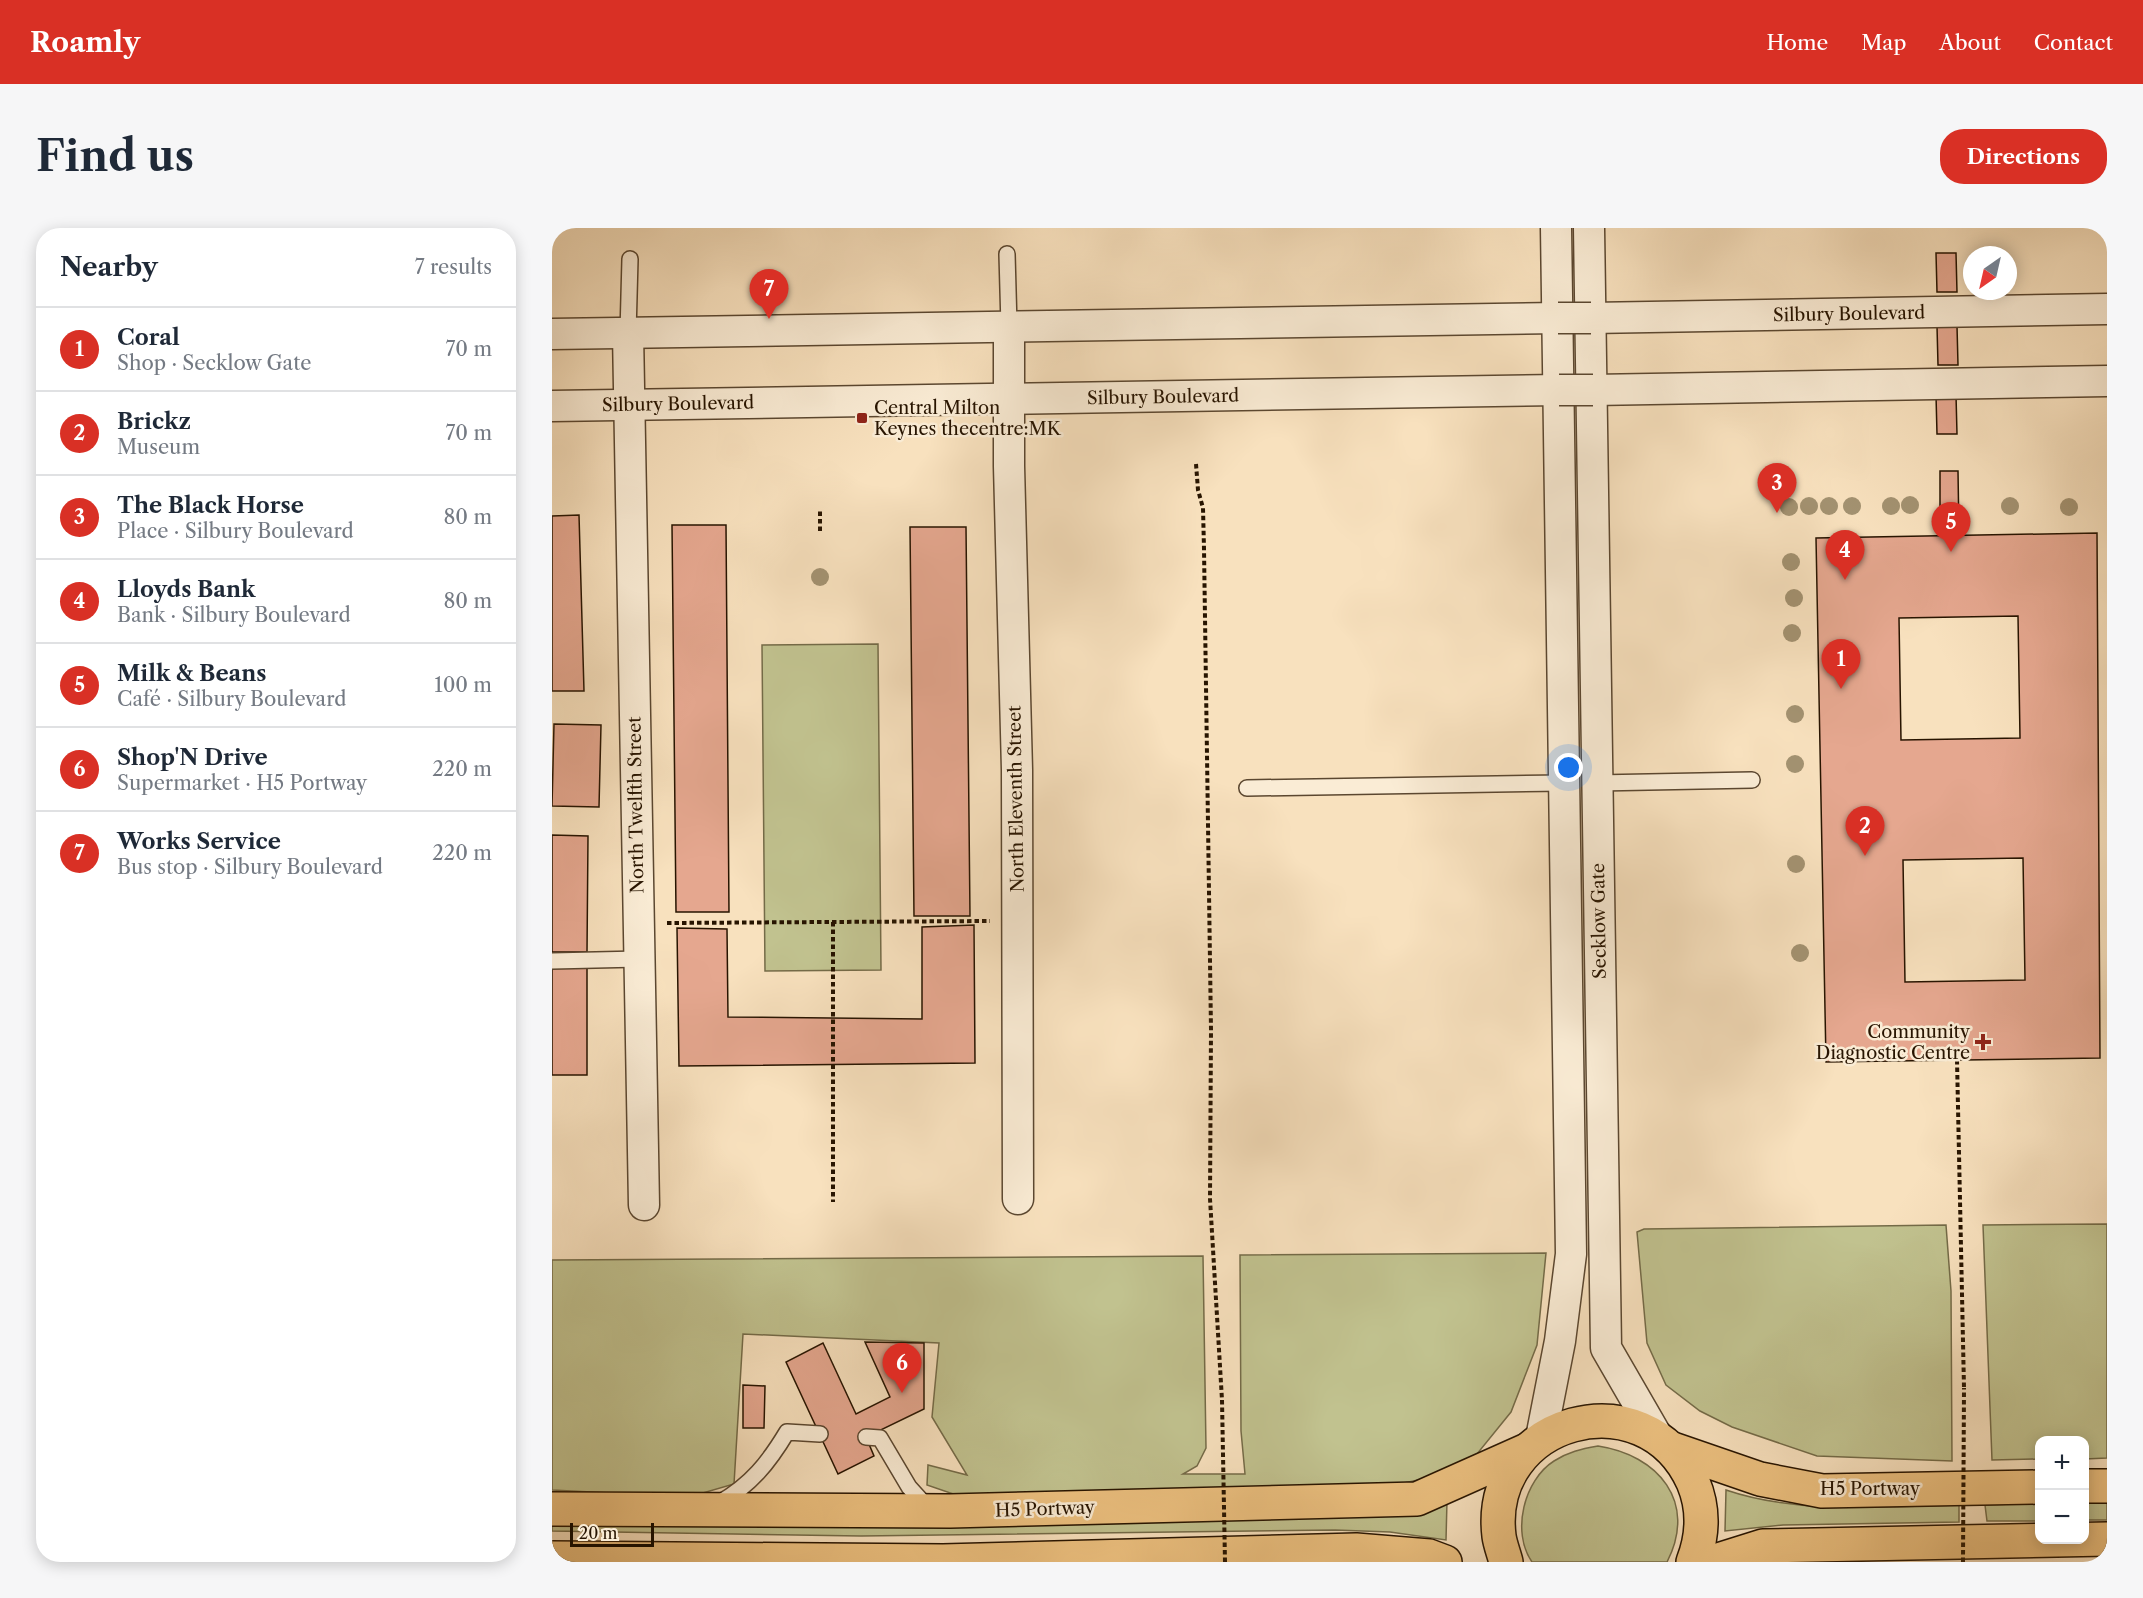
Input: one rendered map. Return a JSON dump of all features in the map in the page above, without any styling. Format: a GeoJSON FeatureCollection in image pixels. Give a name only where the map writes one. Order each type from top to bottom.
{"type":"FeatureCollection","features":[{"type":"Feature","properties":{"kind":"main road","name":"H5 Portway"},"geometry":{"type":"LineString","coordinates":[[552,1509],[930,1511],[1417,1499],[1569,1425],[1599,1420],[1630,1425],[1664,1443],[1760,1479],[1822,1491],[2035,1487]]}},
{"type":"Feature","properties":{"kind":"main road"},"geometry":{"type":"LineString","coordinates":[[1664,1443],[1687,1470],[1698,1494],[1702,1521],[1698,1548],[1693,1562]]}},
{"type":"Feature","properties":{"kind":"main road"},"geometry":{"type":"LineString","coordinates":[[1506,1562],[1499,1537],[1499,1505],[1509,1475],[1534,1444]]}},
{"type":"Feature","properties":{"kind":"main road"},"geometry":{"type":"LineString","coordinates":[[2089,1486],[2107,1486]]}},
{"type":"Feature","properties":{"kind":"main road"},"geometry":{"type":"LineString","coordinates":[[1712,1562],[1763,1546],[2107,1539]]}},
{"type":"Feature","properties":{"kind":"main road"},"geometry":{"type":"LineString","coordinates":[[552,1558],[925,1562],[1356,1550],[1429,1556],[1444,1562]]}},
{"type":"Feature","properties":{"kind":"street"},"geometry":{"type":"LineString","coordinates":[[552,334],[1558,318],[1556,228]]}},
{"type":"Feature","properties":{"kind":"street"},"geometry":{"type":"LineString","coordinates":[[1589,228],[1591,318]]}},
{"type":"Feature","properties":{"kind":"street","name":"Silbury Boulevard"},"geometry":{"type":"LineString","coordinates":[[1558,318],[2107,309]]}},
{"type":"Feature","properties":{"kind":"street","name":"Secklow Gate"},"geometry":{"type":"LineString","coordinates":[[1534,1444],[1560,1341],[1570,1254],[1558,318]]}},
{"type":"Feature","properties":{"kind":"street","name":"Secklow Gate"},"geometry":{"type":"LineString","coordinates":[[1591,318],[1606,1348],[1664,1443]]}},
{"type":"Feature","properties":{"kind":"street","name":"North Eleventh Street"},"geometry":{"type":"LineString","coordinates":[[1009,326],[1018,921],[1018,1199]]}},
{"type":"Feature","properties":{"kind":"street","name":"North Twelfth Street"},"geometry":{"type":"LineString","coordinates":[[628,333],[644,1205]]}},
{"type":"Feature","properties":{"kind":"street"},"geometry":{"type":"LineString","coordinates":[[1593,390],[2107,381]]}},
{"type":"Feature","properties":{"kind":"street","name":"Silbury Boulevard"},"geometry":{"type":"LineString","coordinates":[[552,406],[1593,390]]}},
{"type":"Feature","properties":{"kind":"lane"},"geometry":{"type":"LineString","coordinates":[[1007,254],[1009,326]]}},
{"type":"Feature","properties":{"kind":"lane"},"geometry":{"type":"LineString","coordinates":[[628,333],[630,259]]}},
{"type":"Feature","properties":{"kind":"lane"},"geometry":{"type":"LineString","coordinates":[[1597,783],[1752,780]]}},
{"type":"Feature","properties":{"kind":"lane"},"geometry":{"type":"LineString","coordinates":[[1247,788],[1563,783]]}},
{"type":"Feature","properties":{"kind":"lane"},"geometry":{"type":"LineString","coordinates":[[552,961],[639,959]]}},
{"type":"Feature","properties":{"kind":"lane"},"geometry":{"type":"LineString","coordinates":[[706,1510],[742,1490],[769,1461],[787,1432],[820,1434]]}},
{"type":"Feature","properties":{"kind":"lane"},"geometry":{"type":"LineString","coordinates":[[866,1437],[880,1438],[909,1487],[930,1511]]}},
{"type":"Feature","properties":{"kind":"path"},"geometry":{"type":"LineString","coordinates":[[1196,464],[1204,528],[1211,1030],[1210,1199],[1222,1400],[1225,1562]]}},
{"type":"Feature","properties":{"kind":"path"},"geometry":{"type":"LineString","coordinates":[[820,511],[820,531]]}},
{"type":"Feature","properties":{"kind":"path"},"geometry":{"type":"LineString","coordinates":[[639,924],[1018,921]]}},
{"type":"Feature","properties":{"kind":"path"},"geometry":{"type":"LineString","coordinates":[[833,922],[833,1202]]}},
{"type":"Feature","properties":{"kind":"path"},"geometry":{"type":"LineString","coordinates":[[1957,1060],[1964,1388],[1963,1562]]}},
{"type":"Feature","properties":{"kind":"green space"},"geometry":{"type":"Polygon","coordinates":[[[878,644],[881,970],[765,971],[762,645],[878,644]]]}},
{"type":"Feature","properties":{"kind":"green space"},"geometry":{"type":"Polygon","coordinates":[[[2107,1224],[2107,1458],[2089,1459],[2089,1436],[2035,1436],[2035,1459],[1992,1460],[1983,1225],[2107,1224]]]}},
{"type":"Feature","properties":{"kind":"green space"},"geometry":{"type":"Polygon","coordinates":[[[1946,1225],[1951,1291],[1952,1461],[1817,1456],[1732,1427],[1700,1411],[1666,1385],[1647,1343],[1637,1232],[1644,1229],[1946,1225]]]}},
{"type":"Feature","properties":{"kind":"green space"},"geometry":{"type":"Polygon","coordinates":[[[1546,1253],[1537,1345],[1511,1412],[1477,1454],[1442,1475],[1380,1488],[959,1496],[927,1485],[928,1465],[967,1475],[932,1417],[939,1343],[743,1334],[734,1484],[689,1497],[552,1490],[552,1260],[1203,1256],[1206,1448],[1197,1466],[1183,1474],[1245,1474],[1241,1431],[1240,1255],[1546,1253]]]}},
{"type":"Feature","properties":{"kind":"green space"},"geometry":{"type":"Polygon","coordinates":[[[1598,1446],[1638,1459],[1667,1485],[1675,1501],[1678,1520],[1675,1540],[1667,1562],[1532,1562],[1522,1536],[1524,1507],[1528,1493],[1535,1481],[1554,1461],[1575,1451],[1598,1446]]]}},
{"type":"Feature","properties":{"kind":"green space"},"geometry":{"type":"Polygon","coordinates":[[[1726,1490],[1754,1498],[1812,1506],[1959,1505],[1959,1522],[1783,1525],[1725,1531],[1726,1490]]]}},
{"type":"Feature","properties":{"kind":"green space"},"geometry":{"type":"Polygon","coordinates":[[[1447,1501],[1446,1540],[1390,1532],[1335,1530],[861,1536],[552,1531],[552,1515],[1447,1501]]]}},
{"type":"Feature","properties":{"kind":"green space"},"geometry":{"type":"Polygon","coordinates":[[[2089,1502],[2107,1502],[2107,1520],[2089,1520],[2089,1502]]]}},
{"type":"Feature","properties":{"kind":"green space"},"geometry":{"type":"Polygon","coordinates":[[[2035,1503],[2035,1521],[1987,1521],[1985,1505],[2035,1503]]]}},
{"type":"Feature","properties":{"kind":"building"},"geometry":{"type":"Polygon","coordinates":[[[1936,253],[1956,253],[1957,292],[1937,292],[1936,253]]]}},
{"type":"Feature","properties":{"kind":"building"},"geometry":{"type":"Polygon","coordinates":[[[1937,326],[1957,326],[1958,365],[1938,365],[1937,326]]]}},
{"type":"Feature","properties":{"kind":"building"},"geometry":{"type":"Polygon","coordinates":[[[1936,395],[1956,395],[1957,434],[1937,434],[1936,395]]]}},
{"type":"Feature","properties":{"kind":"building"},"geometry":{"type":"Polygon","coordinates":[[[1940,471],[1958,471],[1959,536],[1940,536],[1940,471]]]}},
{"type":"Feature","properties":{"kind":"building"},"geometry":{"type":"Polygon","coordinates":[[[579,515],[584,691],[552,691],[552,516],[579,515]]]}},
{"type":"Feature","properties":{"kind":"building"},"geometry":{"type":"Polygon","coordinates":[[[672,525],[726,525],[729,912],[676,912],[672,525]]]}},
{"type":"Feature","properties":{"kind":"building"},"geometry":{"type":"Polygon","coordinates":[[[910,527],[966,527],[970,916],[914,916],[910,527]]]}},
{"type":"Feature","properties":{"kind":"building"},"geometry":{"type":"Polygon","coordinates":[[[2097,533],[2100,1058],[1826,1062],[1816,538],[2097,533]],[[2018,616],[1899,618],[1901,740],[2020,738],[2018,616]],[[2023,858],[1903,860],[1905,982],[2025,980],[2023,858]]]}},
{"type":"Feature","properties":{"kind":"building"},"geometry":{"type":"Polygon","coordinates":[[[554,724],[601,725],[599,807],[552,806],[554,724]]]}},
{"type":"Feature","properties":{"kind":"building"},"geometry":{"type":"Polygon","coordinates":[[[552,835],[588,836],[587,952],[552,952],[552,835]]]}},
{"type":"Feature","properties":{"kind":"building"},"geometry":{"type":"Polygon","coordinates":[[[974,925],[975,1063],[679,1066],[677,928],[727,929],[728,1017],[922,1019],[922,927],[974,925]]]}},
{"type":"Feature","properties":{"kind":"building"},"geometry":{"type":"Polygon","coordinates":[[[552,964],[587,964],[587,1075],[552,1075],[552,964]]]}},
{"type":"Feature","properties":{"kind":"building"},"geometry":{"type":"Polygon","coordinates":[[[865,1342],[924,1343],[924,1409],[866,1437],[874,1456],[838,1474],[786,1362],[823,1343],[856,1414],[890,1397],[865,1342]]]}},
{"type":"Feature","properties":{"kind":"building"},"geometry":{"type":"Polygon","coordinates":[[[743,1385],[765,1386],[764,1428],[743,1428],[743,1385]]]}},
{"type":"Feature","properties":{"kind":"place","name":"Works Service"},"geometry":{"type":"Point","coordinates":[769,319]}},
{"type":"Feature","properties":{"kind":"place","name":"Central Milton Keynes thecentre:MK"},"geometry":{"type":"Point","coordinates":[862,418]}},
{"type":"Feature","properties":{"kind":"place","name":"The Black Horse"},"geometry":{"type":"Point","coordinates":[1777,513]}},
{"type":"Feature","properties":{"kind":"place","name":"Milk & Beans"},"geometry":{"type":"Point","coordinates":[1951,552]}},
{"type":"Feature","properties":{"kind":"place","name":"Lloyds Bank"},"geometry":{"type":"Point","coordinates":[1845,580]}},
{"type":"Feature","properties":{"kind":"place","name":"Coral"},"geometry":{"type":"Point","coordinates":[1841,689]}},
{"type":"Feature","properties":{"kind":"place","name":"Brickz"},"geometry":{"type":"Point","coordinates":[1865,856]}},
{"type":"Feature","properties":{"kind":"place","name":"Community Diagnostic Centre"},"geometry":{"type":"Point","coordinates":[1983,1042]}},
{"type":"Feature","properties":{"kind":"place","name":"Shop'N Drive"},"geometry":{"type":"Point","coordinates":[902,1393]}}]}
